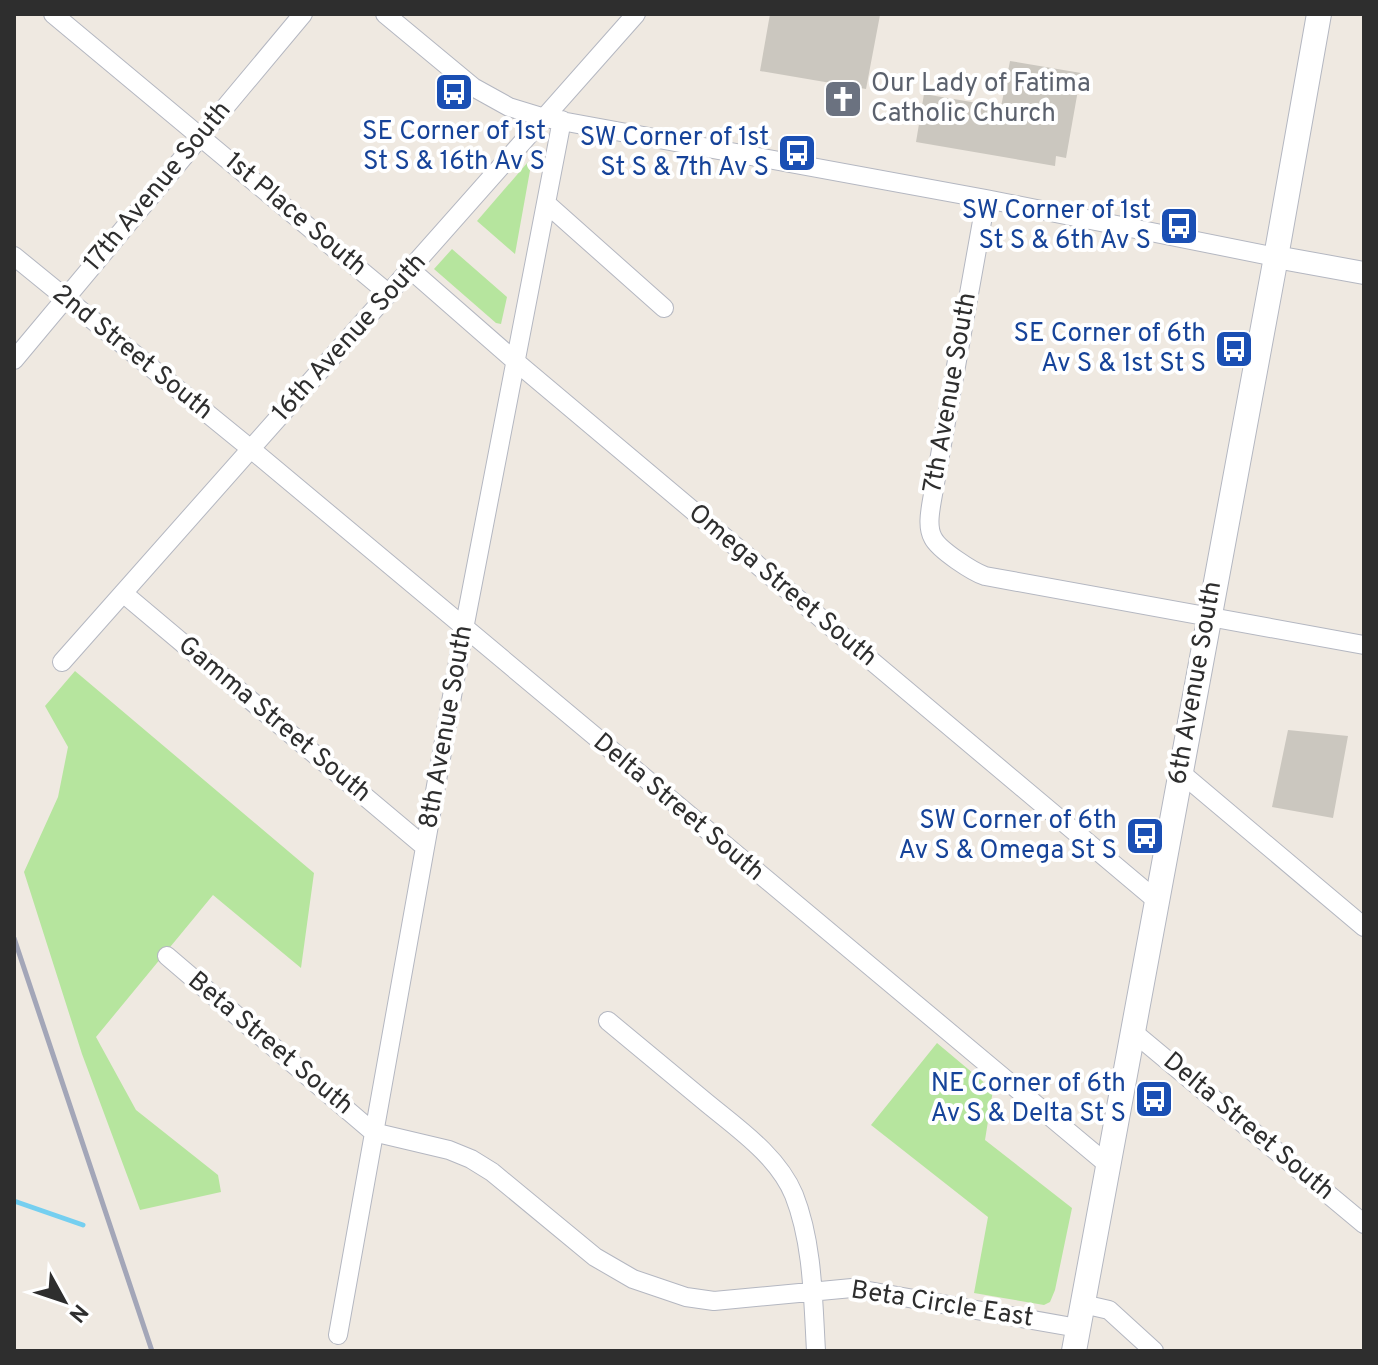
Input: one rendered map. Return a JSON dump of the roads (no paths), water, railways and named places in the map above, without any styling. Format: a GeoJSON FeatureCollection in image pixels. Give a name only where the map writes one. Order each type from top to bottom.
{"type":"FeatureCollection","features":[{"type":"Feature","properties":{"kind":"main road","name":"6th Avenue South"},"geometry":{"type":"LineString","coordinates":[[1078,1327],[1319,14]]}},
{"type":"Feature","properties":{"kind":"street","name":"1st Place South"},"geometry":{"type":"LineString","coordinates":[[53,14],[389,294]]}},
{"type":"Feature","properties":{"kind":"street","name":"17th Avenue South"},"geometry":{"type":"LineString","coordinates":[[14,360],[303,14]]}},
{"type":"Feature","properties":{"kind":"street"},"geometry":{"type":"LineString","coordinates":[[385,14],[473,87],[509,107],[553,119],[1364,273]]}},
{"type":"Feature","properties":{"kind":"street","name":"16th Avenue South"},"geometry":{"type":"LineString","coordinates":[[62,662],[389,294],[553,119],[636,14]]}},
{"type":"Feature","properties":{"kind":"street","name":"8th Avenue South"},"geometry":{"type":"LineString","coordinates":[[338,1335],[464,629],[547,204],[553,119]]}},
{"type":"Feature","properties":{"kind":"street","name":"7th Avenue South"},"geometry":{"type":"LineString","coordinates":[[986,199],[932,500],[929,523],[933,540],[974,572],[985,576],[1208,618]]}},
{"type":"Feature","properties":{"kind":"street"},"geometry":{"type":"LineString","coordinates":[[547,204],[664,308]]}},
{"type":"Feature","properties":{"kind":"street","name":"2nd Street South"},"geometry":{"type":"LineString","coordinates":[[14,256],[251,449]]}},
{"type":"Feature","properties":{"kind":"street","name":"Omega Street South"},"geometry":{"type":"LineString","coordinates":[[411,270],[1156,900]]}},
{"type":"Feature","properties":{"kind":"street","name":"Delta Street South"},"geometry":{"type":"LineString","coordinates":[[251,449],[1107,1164]]}},
{"type":"Feature","properties":{"kind":"street","name":"Gamma Street South"},"geometry":{"type":"LineString","coordinates":[[123,593],[425,847]]}},
{"type":"Feature","properties":{"kind":"street"},"geometry":{"type":"LineString","coordinates":[[1208,618],[1364,645]]}},
{"type":"Feature","properties":{"kind":"street"},"geometry":{"type":"LineString","coordinates":[[1180,772],[1364,927]]}},
{"type":"Feature","properties":{"kind":"street","name":"Beta Street South"},"geometry":{"type":"LineString","coordinates":[[167,956],[373,1132]]}},
{"type":"Feature","properties":{"kind":"street"},"geometry":{"type":"LineString","coordinates":[[608,1021],[734,1126],[784,1176],[794,1195],[804,1230],[816,1351]]}},
{"type":"Feature","properties":{"kind":"street","name":"Delta Street South"},"geometry":{"type":"LineString","coordinates":[[1132,1031],[1364,1224]]}},
{"type":"Feature","properties":{"kind":"street","name":"Beta Circle East"},"geometry":{"type":"LineString","coordinates":[[373,1132],[449,1150],[471,1159],[492,1172],[595,1257],[633,1279],[660,1290],[714,1301],[852,1288],[1078,1327]]}},
{"type":"Feature","properties":{"kind":"street"},"geometry":{"type":"LineString","coordinates":[[1078,1327],[1109,1310],[1154,1351]]}},
{"type":"Feature","properties":{"kind":"waterway"},"geometry":{"type":"LineString","coordinates":[[14,1201],[83,1225]]}},
{"type":"Feature","properties":{"kind":"railway"},"geometry":{"type":"LineString","coordinates":[[14,938],[152,1351]]}},
{"type":"Feature","properties":{"kind":"place","name":"SE Corner of 1st St S & 16th Av S"},"geometry":{"type":"Point","coordinates":[454,92]}},
{"type":"Feature","properties":{"kind":"place","name":"Our Lady of Fatima Catholic Church"},"geometry":{"type":"Point","coordinates":[843,99]}},
{"type":"Feature","properties":{"kind":"place","name":"SW Corner of 1st St S & 7th Av S"},"geometry":{"type":"Point","coordinates":[797,153]}},
{"type":"Feature","properties":{"kind":"place","name":"SW Corner of 1st St S & 6th Av S"},"geometry":{"type":"Point","coordinates":[1179,226]}},
{"type":"Feature","properties":{"kind":"place","name":"SE Corner of 6th Av S & 1st St S"},"geometry":{"type":"Point","coordinates":[1234,349]}},
{"type":"Feature","properties":{"kind":"place","name":"SW Corner of 6th Av S & Omega St S"},"geometry":{"type":"Point","coordinates":[1145,836]}},
{"type":"Feature","properties":{"kind":"place","name":"NE Corner of 6th Av S & Delta St S"},"geometry":{"type":"Point","coordinates":[1154,1099]}}]}
